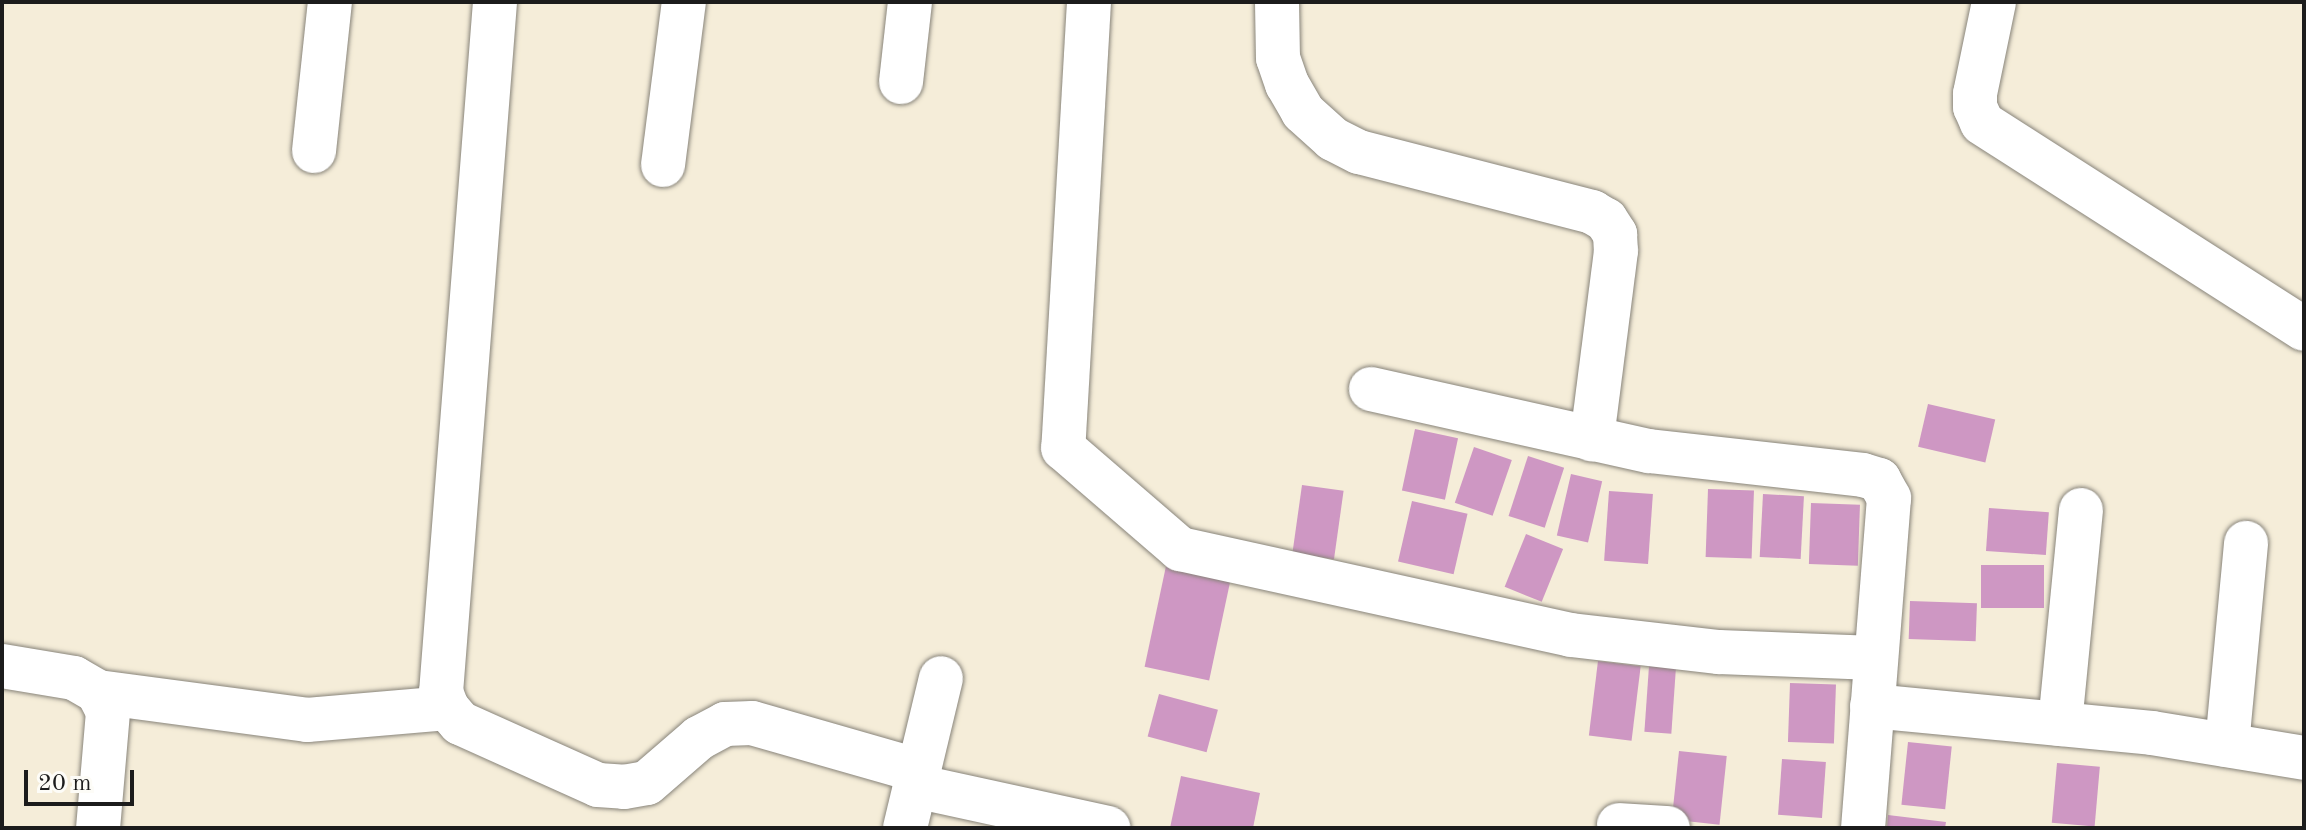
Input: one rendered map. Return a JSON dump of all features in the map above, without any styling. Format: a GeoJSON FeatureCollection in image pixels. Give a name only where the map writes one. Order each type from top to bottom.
{"type":"FeatureCollection","features":[{"type":"Feature","properties":{"kind":"street"},"geometry":{"type":"LineString","coordinates":[[314,151],[330,2]]}},
{"type":"Feature","properties":{"kind":"street"},"geometry":{"type":"LineString","coordinates":[[495,2],[441,692],[447,708],[460,723],[598,785],[624,787],[647,783],[699,738],[725,724],[752,723],[917,778],[1108,828]]}},
{"type":"Feature","properties":{"kind":"street"},"geometry":{"type":"LineString","coordinates":[[663,165],[684,2]]}},
{"type":"Feature","properties":{"kind":"street"},"geometry":{"type":"LineString","coordinates":[[901,82],[910,2]]}},
{"type":"Feature","properties":{"kind":"street"},"geometry":{"type":"LineString","coordinates":[[1089,2],[1063,448],[1180,549],[1571,635],[1719,652],[1875,658]]}},
{"type":"Feature","properties":{"kind":"street"},"geometry":{"type":"LineString","coordinates":[[1277,2],[1278,58],[1287,84],[1303,112],[1333,139],[1359,152],[1592,212],[1606,220],[1615,234],[1616,251],[1592,439]]}},
{"type":"Feature","properties":{"kind":"street"},"geometry":{"type":"LineString","coordinates":[[1994,2],[1975,94],[1975,107],[1982,123],[2304,329]]}},
{"type":"Feature","properties":{"kind":"street"},"geometry":{"type":"LineString","coordinates":[[1371,389],[1696,459],[1863,475],[1879,480],[1889,498],[1863,828]]}},
{"type":"Feature","properties":{"kind":"street"},"geometry":{"type":"LineString","coordinates":[[2060,724],[2081,510]]}},
{"type":"Feature","properties":{"kind":"street"},"geometry":{"type":"LineString","coordinates":[[2227,745],[2246,543]]}},
{"type":"Feature","properties":{"kind":"street"},"geometry":{"type":"LineString","coordinates":[[2,666],[74,678],[98,692],[307,720],[447,708]]}},
{"type":"Feature","properties":{"kind":"street"},"geometry":{"type":"LineString","coordinates":[[905,828],[941,678]]}},
{"type":"Feature","properties":{"kind":"street"},"geometry":{"type":"LineString","coordinates":[[98,692],[108,712],[98,828]]}},
{"type":"Feature","properties":{"kind":"street"},"geometry":{"type":"LineString","coordinates":[[1872,706],[2060,724],[2304,758]]}},
{"type":"Feature","properties":{"kind":"street"},"geometry":{"type":"LineString","coordinates":[[1619,825],[1668,828]]}},
{"type":"Feature","properties":{"kind":"building"},"geometry":{"type":"Polygon","coordinates":[[[1928,404],[1995,420],[1985,462],[1918,447],[1928,404]]]}},
{"type":"Feature","properties":{"kind":"building"},"geometry":{"type":"Polygon","coordinates":[[[1415,429],[1458,438],[1445,500],[1402,491],[1415,429]]]}},
{"type":"Feature","properties":{"kind":"building"},"geometry":{"type":"Polygon","coordinates":[[[1474,447],[1512,460],[1493,516],[1455,503],[1474,447]]]}},
{"type":"Feature","properties":{"kind":"building"},"geometry":{"type":"Polygon","coordinates":[[[1528,456],[1564,468],[1545,528],[1509,516],[1528,456]]]}},
{"type":"Feature","properties":{"kind":"building"},"geometry":{"type":"Polygon","coordinates":[[[1571,474],[1602,481],[1588,543],[1557,535],[1571,474]]]}},
{"type":"Feature","properties":{"kind":"building"},"geometry":{"type":"Polygon","coordinates":[[[1302,485],[1344,491],[1334,559],[1292,553],[1302,485]]]}},
{"type":"Feature","properties":{"kind":"building"},"geometry":{"type":"Polygon","coordinates":[[[1708,489],[1754,491],[1752,559],[1706,557],[1708,489]]]}},
{"type":"Feature","properties":{"kind":"building"},"geometry":{"type":"Polygon","coordinates":[[[1609,491],[1653,494],[1648,564],[1604,561],[1609,491]]]}},
{"type":"Feature","properties":{"kind":"building"},"geometry":{"type":"Polygon","coordinates":[[[1763,494],[1804,496],[1801,559],[1760,557],[1763,494]]]}},
{"type":"Feature","properties":{"kind":"building"},"geometry":{"type":"Polygon","coordinates":[[[1412,501],[1468,514],[1454,574],[1398,561],[1412,501]]]}},
{"type":"Feature","properties":{"kind":"building"},"geometry":{"type":"Polygon","coordinates":[[[1811,503],[1860,505],[1858,566],[1809,564],[1811,503]]]}},
{"type":"Feature","properties":{"kind":"building"},"geometry":{"type":"Polygon","coordinates":[[[1989,508],[2049,512],[2046,555],[1986,551],[1989,508]]]}},
{"type":"Feature","properties":{"kind":"building"},"geometry":{"type":"Polygon","coordinates":[[[1526,534],[1563,549],[1542,602],[1505,587],[1526,534]]]}},
{"type":"Feature","properties":{"kind":"building"},"geometry":{"type":"Polygon","coordinates":[[[1981,565],[2044,565],[2044,608],[1981,608],[1981,565]]]}},
{"type":"Feature","properties":{"kind":"building"},"geometry":{"type":"Polygon","coordinates":[[[1166,566],[1231,580],[1209,680],[1145,667],[1166,566]]]}},
{"type":"Feature","properties":{"kind":"building"},"geometry":{"type":"Polygon","coordinates":[[[1910,601],[1977,603],[1976,641],[1909,639],[1910,601]]]}},
{"type":"Feature","properties":{"kind":"building"},"geometry":{"type":"Polygon","coordinates":[[[1598,661],[1641,666],[1632,741],[1589,735],[1598,661]]]}},
{"type":"Feature","properties":{"kind":"building"},"geometry":{"type":"Polygon","coordinates":[[[1649,666],[1676,668],[1671,734],[1644,732],[1649,666]]]}},
{"type":"Feature","properties":{"kind":"building"},"geometry":{"type":"Polygon","coordinates":[[[1790,683],[1836,685],[1834,744],[1788,742],[1790,683]]]}},
{"type":"Feature","properties":{"kind":"building"},"geometry":{"type":"Polygon","coordinates":[[[1159,694],[1218,710],[1207,752],[1148,737],[1159,694]]]}},
{"type":"Feature","properties":{"kind":"building"},"geometry":{"type":"Polygon","coordinates":[[[1908,742],[1952,747],[1945,809],[1901,805],[1908,742]]]}},
{"type":"Feature","properties":{"kind":"building"},"geometry":{"type":"Polygon","coordinates":[[[1679,751],[1727,756],[1720,825],[1672,820],[1679,751]]]}},
{"type":"Feature","properties":{"kind":"building"},"geometry":{"type":"Polygon","coordinates":[[[1782,759],[1826,762],[1822,818],[1778,815],[1782,759]]]}},
{"type":"Feature","properties":{"kind":"building"},"geometry":{"type":"Polygon","coordinates":[[[2057,763],[2100,767],[2095,827],[2052,823],[2057,763]]]}},
{"type":"Feature","properties":{"kind":"building"},"geometry":{"type":"Polygon","coordinates":[[[1181,776],[1260,793],[1253,828],[1170,828],[1181,776]]]}},
{"type":"Feature","properties":{"kind":"building"},"geometry":{"type":"Polygon","coordinates":[[[1888,815],[1946,822],[1945,828],[1887,828],[1888,815]]]}}]}
